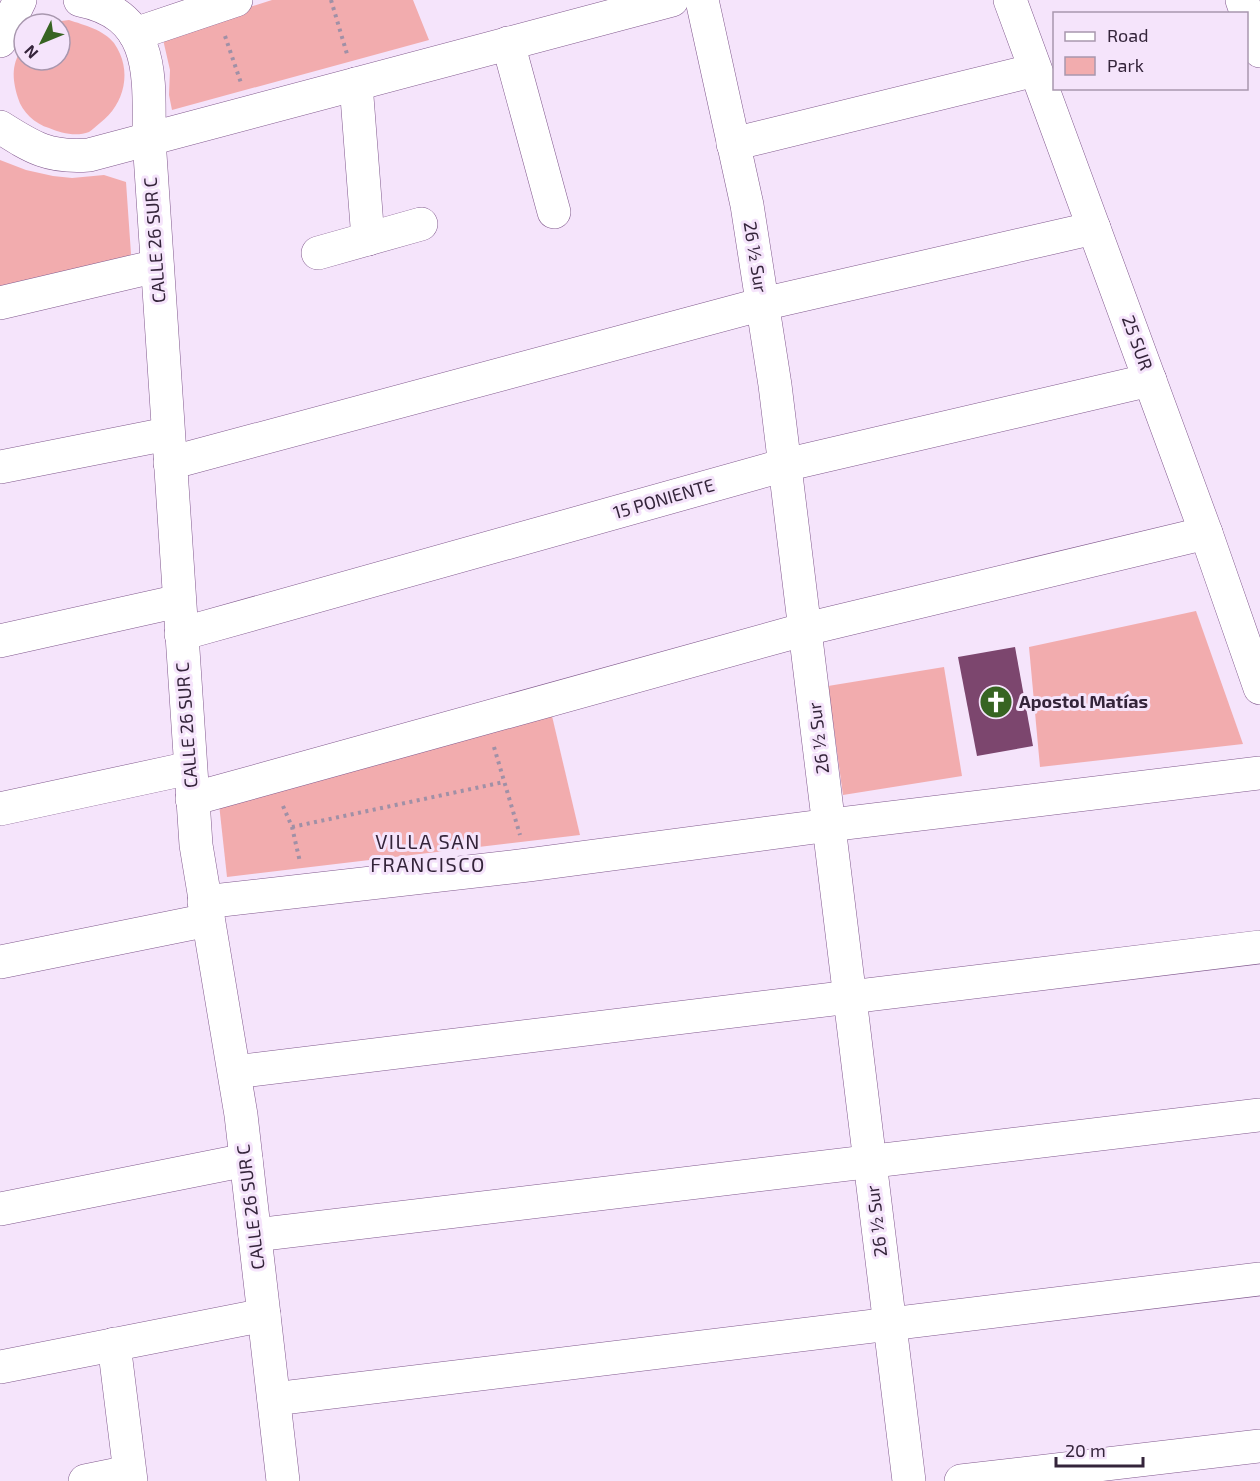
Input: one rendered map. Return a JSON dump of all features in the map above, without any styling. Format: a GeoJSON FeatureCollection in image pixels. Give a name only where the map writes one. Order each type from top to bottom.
{"type":"FeatureCollection","features":[{"type":"Feature","properties":{"kind":"street"},"geometry":{"type":"LineString","coordinates":[[0,41],[20,0]]}},
{"type":"Feature","properties":{"kind":"street","name":"CALLE 26 SUR C"},"geometry":{"type":"LineString","coordinates":[[80,0],[98,4],[124,21],[135,34],[148,66],[149,139],[196,845],[235,1072],[283,1481]]}},
{"type":"Feature","properties":{"kind":"street"},"geometry":{"type":"LineString","coordinates":[[0,128],[49,154],[89,155],[672,0]]}},
{"type":"Feature","properties":{"kind":"street","name":"26 ½ Sur"},"geometry":{"type":"LineString","coordinates":[[702,0],[747,205],[763,304],[806,629],[909,1481]]}},
{"type":"Feature","properties":{"kind":"street","name":"25 SUR"},"geometry":{"type":"LineString","coordinates":[[1010,0],[1206,533],[1260,688]]}},
{"type":"Feature","properties":{"kind":"street"},"geometry":{"type":"LineString","coordinates":[[135,34],[226,3]]}},
{"type":"Feature","properties":{"kind":"street"},"geometry":{"type":"LineString","coordinates":[[1248,17],[1260,51]]}},
{"type":"Feature","properties":{"kind":"street"},"geometry":{"type":"LineString","coordinates":[[508,44],[554,212]]}},
{"type":"Feature","properties":{"kind":"street"},"geometry":{"type":"LineString","coordinates":[[733,144],[1035,70]]}},
{"type":"Feature","properties":{"kind":"street"},"geometry":{"type":"LineString","coordinates":[[356,84],[368,239]]}},
{"type":"Feature","properties":{"kind":"street"},"geometry":{"type":"LineString","coordinates":[[318,252],[421,224]]}},
{"type":"Feature","properties":{"kind":"street"},"geometry":{"type":"LineString","coordinates":[[0,467],[169,448],[763,304],[1094,228]]}},
{"type":"Feature","properties":{"kind":"street"},"geometry":{"type":"LineString","coordinates":[[0,303],[157,266]]}},
{"type":"Feature","properties":{"kind":"street","name":"15 PONIENTE"},"geometry":{"type":"LineString","coordinates":[[181,634],[785,465],[1150,380]]}},
{"type":"Feature","properties":{"kind":"street"},"geometry":{"type":"LineString","coordinates":[[0,809],[191,784],[270,778],[806,629],[1206,533]]}},
{"type":"Feature","properties":{"kind":"street"},"geometry":{"type":"LineString","coordinates":[[0,641],[179,601]]}},
{"type":"Feature","properties":{"kind":"street"},"geometry":{"type":"LineString","coordinates":[[0,962],[206,911],[306,892],[1260,773]]}},
{"type":"Feature","properties":{"kind":"street"},"geometry":{"type":"LineString","coordinates":[[235,1072],[1260,947]]}},
{"type":"Feature","properties":{"kind":"street"},"geometry":{"type":"LineString","coordinates":[[255,1235],[1260,1115]]}},
{"type":"Feature","properties":{"kind":"street"},"geometry":{"type":"LineString","coordinates":[[0,1209],[246,1160]]}},
{"type":"Feature","properties":{"kind":"street"},"geometry":{"type":"LineString","coordinates":[[274,1400],[1260,1279]]}},
{"type":"Feature","properties":{"kind":"street"},"geometry":{"type":"LineString","coordinates":[[0,1367],[264,1315]]}},
{"type":"Feature","properties":{"kind":"street"},"geometry":{"type":"LineString","coordinates":[[86,1481],[130,1476],[114,1344]]}},
{"type":"Feature","properties":{"kind":"street"},"geometry":{"type":"LineString","coordinates":[[961,1481],[1260,1446]]}},
{"type":"Feature","properties":{"kind":"path"},"geometry":{"type":"LineString","coordinates":[[331,0],[356,84]]}},
{"type":"Feature","properties":{"kind":"path"},"geometry":{"type":"LineString","coordinates":[[226,3],[251,112]]}},
{"type":"Feature","properties":{"kind":"path"},"geometry":{"type":"LineString","coordinates":[[486,718],[528,865]]}},
{"type":"Feature","properties":{"kind":"path"},"geometry":{"type":"LineString","coordinates":[[270,778],[292,827],[306,892]]}},
{"type":"Feature","properties":{"kind":"path"},"geometry":{"type":"LineString","coordinates":[[292,827],[504,782]]}},
{"type":"Feature","properties":{"kind":"green space"},"geometry":{"type":"Polygon","coordinates":[[[272,0],[413,0],[429,40],[172,110],[169,95],[170,70],[162,35],[272,0]]]}},
{"type":"Feature","properties":{"kind":"green space"},"geometry":{"type":"Polygon","coordinates":[[[72,21],[93,28],[110,38],[120,53],[125,75],[120,96],[109,115],[89,132],[79,134],[54,130],[39,124],[30,117],[20,103],[14,72],[72,72],[72,21]]]}},
{"type":"Feature","properties":{"kind":"green space"},"geometry":{"type":"Polygon","coordinates":[[[0,160],[26,170],[53,176],[72,178],[104,175],[126,182],[131,254],[124,267],[0,294],[0,160]]]}},
{"type":"Feature","properties":{"kind":"green space"},"geometry":{"type":"Polygon","coordinates":[[[1196,611],[1243,744],[1040,767],[1029,647],[1196,611]]]}},
{"type":"Feature","properties":{"kind":"green space"},"geometry":{"type":"Polygon","coordinates":[[[944,667],[962,776],[843,795],[828,686],[944,667]]]}},
{"type":"Feature","properties":{"kind":"green space"},"geometry":{"type":"Polygon","coordinates":[[[552,716],[580,835],[227,877],[219,804],[552,716]]]}},
{"type":"Feature","properties":{"kind":"building","name":"Apostol Matías"},"geometry":{"type":"Polygon","coordinates":[[[1015,647],[1033,746],[977,756],[958,657],[1015,647]]]}},
{"type":"Feature","properties":{"kind":"place","name":"Apostol Matías"},"geometry":{"type":"Point","coordinates":[996,702]}},
{"type":"Feature","properties":{"kind":"district","name":"VILLA SAN FRANCISCO"},"geometry":{"type":"Point","coordinates":[428,854]}}]}
